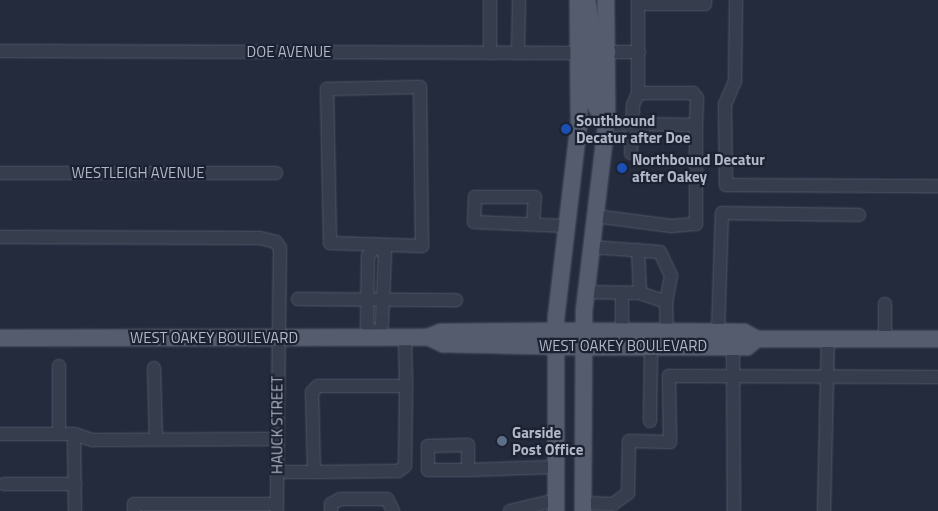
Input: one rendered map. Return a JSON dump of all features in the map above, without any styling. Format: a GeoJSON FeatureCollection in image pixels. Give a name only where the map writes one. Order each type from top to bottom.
{"type":"FeatureCollection","features":[{"type":"Feature","properties":{"kind":"main road"},"geometry":{"type":"LineString","coordinates":[[556,506],[555,339],[579,122],[578,0]]}},
{"type":"Feature","properties":{"kind":"main road"},"geometry":{"type":"LineString","coordinates":[[587,0],[593,43],[596,48],[607,52]]}},
{"type":"Feature","properties":{"kind":"main road"},"geometry":{"type":"LineString","coordinates":[[583,507],[586,292],[606,126],[606,0]]}},
{"type":"Feature","properties":{"kind":"main road"},"geometry":{"type":"LineString","coordinates":[[579,53],[591,58],[594,102],[606,126]]}},
{"type":"Feature","properties":{"kind":"main road","name":"WEST OAKEY BOULEVARD"},"geometry":{"type":"LineString","coordinates":[[584,339],[622,332],[744,332],[757,339],[938,339]]}},
{"type":"Feature","properties":{"kind":"main road","name":"WEST OAKEY BOULEVARD"},"geometry":{"type":"LineString","coordinates":[[0,338],[428,337],[443,344],[584,339],[651,347],[746,347],[757,339]]}},
{"type":"Feature","properties":{"kind":"street"},"geometry":{"type":"LineString","coordinates":[[490,0],[490,53]]}},
{"type":"Feature","properties":{"kind":"street"},"geometry":{"type":"LineString","coordinates":[[518,53],[519,0]]}},
{"type":"Feature","properties":{"kind":"street"},"geometry":{"type":"LineString","coordinates":[[631,153],[633,105],[638,93],[638,2],[705,4],[705,0]]}},
{"type":"Feature","properties":{"kind":"street"},"geometry":{"type":"LineString","coordinates":[[736,0],[734,82],[725,105],[726,185],[938,186]]}},
{"type":"Feature","properties":{"kind":"street","name":"DOE AVENUE"},"geometry":{"type":"LineString","coordinates":[[0,51],[579,53]]}},
{"type":"Feature","properties":{"kind":"street"},"geometry":{"type":"LineString","coordinates":[[607,52],[639,52]]}},
{"type":"Feature","properties":{"kind":"street"},"geometry":{"type":"LineString","coordinates":[[420,87],[422,246],[377,244],[330,243],[327,89],[420,87]]}},
{"type":"Feature","properties":{"kind":"street"},"geometry":{"type":"LineString","coordinates":[[595,216],[671,226],[696,224],[697,98],[693,93],[638,93]]}},
{"type":"Feature","properties":{"kind":"street"},"geometry":{"type":"LineString","coordinates":[[606,126],[632,124],[696,125]]}},
{"type":"Feature","properties":{"kind":"street","name":"WESTLEIGH AVENUE"},"geometry":{"type":"LineString","coordinates":[[0,173],[276,173]]}},
{"type":"Feature","properties":{"kind":"street"},"geometry":{"type":"LineString","coordinates":[[533,223],[534,197],[475,197],[474,222],[533,223],[566,226]]}},
{"type":"Feature","properties":{"kind":"street"},"geometry":{"type":"LineString","coordinates":[[718,332],[722,213],[859,215]]}},
{"type":"Feature","properties":{"kind":"street","name":"HAUCK STREET"},"geometry":{"type":"LineString","coordinates":[[0,237],[269,239],[280,248],[277,338],[277,507]]}},
{"type":"Feature","properties":{"kind":"street"},"geometry":{"type":"LineString","coordinates":[[377,244],[385,254],[382,324],[377,337],[367,325],[368,256],[377,244]]}},
{"type":"Feature","properties":{"kind":"street"},"geometry":{"type":"LineString","coordinates":[[591,247],[660,252],[671,276],[666,302],[666,332]]}},
{"type":"Feature","properties":{"kind":"street"},"geometry":{"type":"LineString","coordinates":[[638,250],[640,293]]}},
{"type":"Feature","properties":{"kind":"street"},"geometry":{"type":"LineString","coordinates":[[586,292],[640,293],[666,302]]}},
{"type":"Feature","properties":{"kind":"street"},"geometry":{"type":"LineString","coordinates":[[622,293],[622,332]]}},
{"type":"Feature","properties":{"kind":"street"},"geometry":{"type":"LineString","coordinates":[[298,299],[456,300]]}},
{"type":"Feature","properties":{"kind":"street"},"geometry":{"type":"LineString","coordinates":[[884,304],[886,339]]}},
{"type":"Feature","properties":{"kind":"street"},"geometry":{"type":"LineString","coordinates":[[277,472],[398,472],[405,466],[405,337]]}},
{"type":"Feature","properties":{"kind":"street"},"geometry":{"type":"LineString","coordinates":[[824,511],[828,339]]}},
{"type":"Feature","properties":{"kind":"street"},"geometry":{"type":"LineString","coordinates":[[650,421],[651,347]]}},
{"type":"Feature","properties":{"kind":"street"},"geometry":{"type":"LineString","coordinates":[[733,347],[734,511]]}},
{"type":"Feature","properties":{"kind":"street"},"geometry":{"type":"LineString","coordinates":[[59,366],[59,434]]}},
{"type":"Feature","properties":{"kind":"street"},"geometry":{"type":"LineString","coordinates":[[154,368],[156,439]]}},
{"type":"Feature","properties":{"kind":"street"},"geometry":{"type":"LineString","coordinates":[[583,507],[613,507],[628,493],[629,441],[670,442],[669,376],[938,377]]}},
{"type":"Feature","properties":{"kind":"street"},"geometry":{"type":"LineString","coordinates":[[314,472],[312,392],[318,386],[406,386]]}},
{"type":"Feature","properties":{"kind":"street"},"geometry":{"type":"LineString","coordinates":[[0,434],[74,434],[93,440],[277,439]]}},
{"type":"Feature","properties":{"kind":"street"},"geometry":{"type":"LineString","coordinates":[[74,434],[75,511]]}},
{"type":"Feature","properties":{"kind":"street"},"geometry":{"type":"LineString","coordinates":[[468,470],[556,468]]}},
{"type":"Feature","properties":{"kind":"street"},"geometry":{"type":"LineString","coordinates":[[4,484],[74,484]]}},
{"type":"Feature","properties":{"kind":"street"},"geometry":{"type":"LineString","coordinates":[[331,511],[331,504],[350,499],[387,499],[393,511]]}},
{"type":"Feature","properties":{"kind":"street"},"geometry":{"type":"LineString","coordinates":[[134,511],[134,504],[277,507]]}},
{"type":"Feature","properties":{"kind":"street"},"geometry":{"type":"LineString","coordinates":[[510,511],[556,506]]}},
{"type":"Feature","properties":{"kind":"place","name":"Southbound Decatur after Doe"},"geometry":{"type":"Point","coordinates":[566,129]}},
{"type":"Feature","properties":{"kind":"place","name":"Northbound Decatur after Oakey"},"geometry":{"type":"Point","coordinates":[622,168]}},
{"type":"Feature","properties":{"kind":"place","name":"Garside Post Office"},"geometry":{"type":"Point","coordinates":[502,441]}}]}
